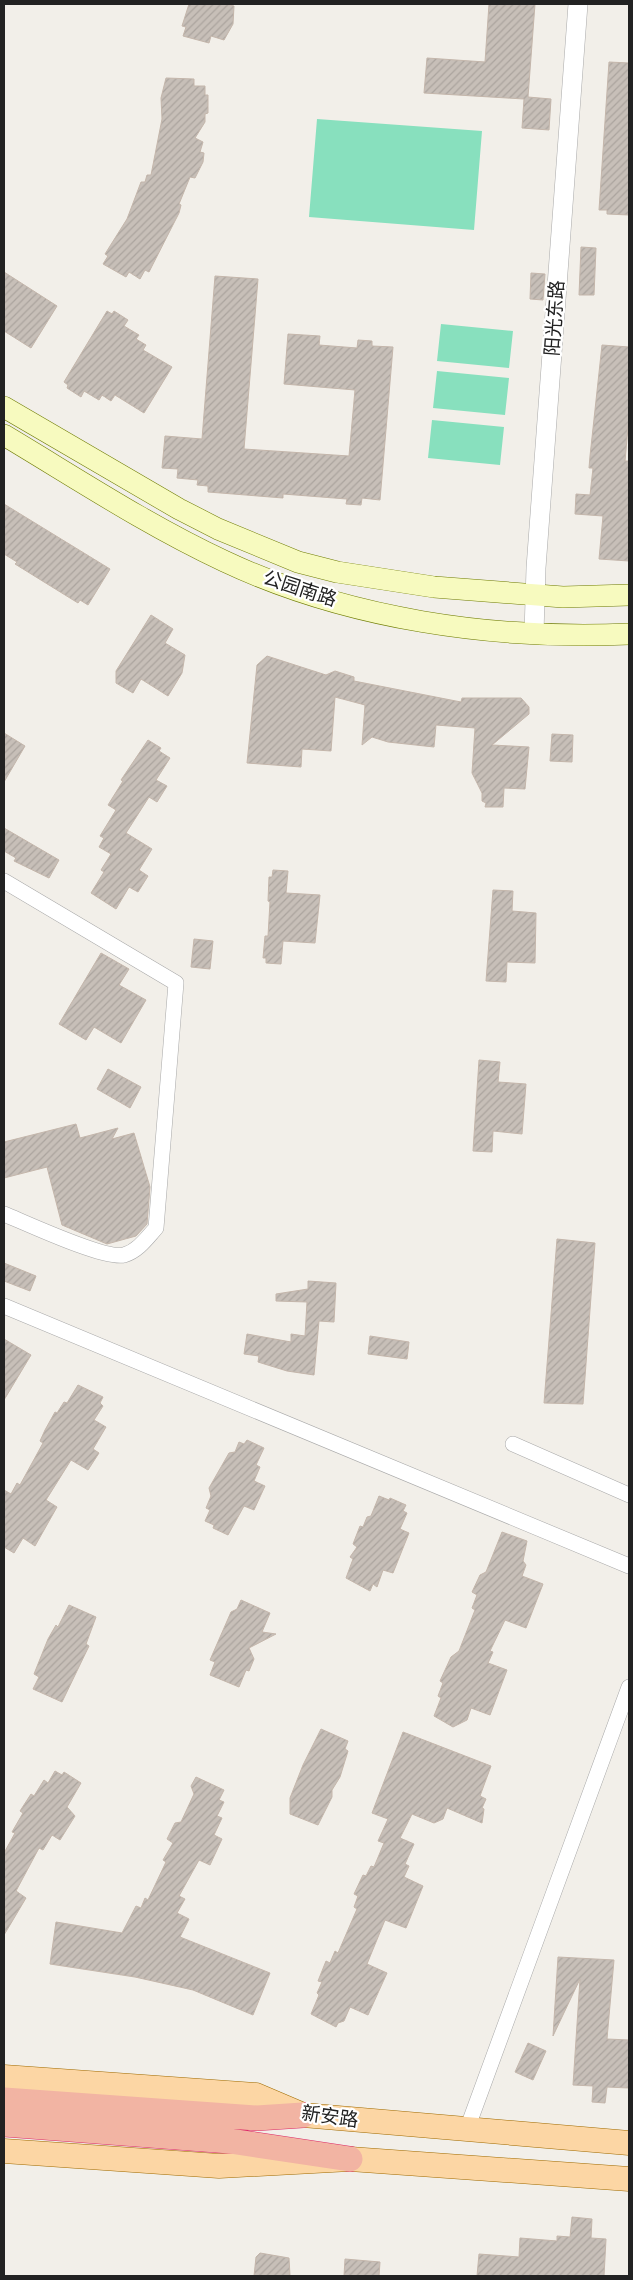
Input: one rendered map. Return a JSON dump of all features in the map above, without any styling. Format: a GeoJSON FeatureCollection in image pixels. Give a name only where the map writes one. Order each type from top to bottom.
{"type":"FeatureCollection","features":[{"type":"Feature","properties":{"kind":"highway"},"geometry":{"type":"LineString","coordinates":[[4,2100],[257,2118],[303,2116]]}},
{"type":"Feature","properties":{"kind":"highway"},"geometry":{"type":"LineString","coordinates":[[4,2124],[230,2141],[350,2159]]}},
{"type":"Feature","properties":{"kind":"main road","name":"公园南路"},"geometry":{"type":"LineString","coordinates":[[4,407],[179,509],[218,529],[298,562],[337,572],[434,587],[563,597],[629,595]]}},
{"type":"Feature","properties":{"kind":"main road","name":"公园南路"},"geometry":{"type":"LineString","coordinates":[[4,435],[149,522],[224,561],[324,598],[391,615],[462,626],[534,633],[629,634]]}},
{"type":"Feature","properties":{"kind":"main road","name":"新安路"},"geometry":{"type":"LineString","coordinates":[[4,2076],[256,2095],[303,2116],[629,2143]]}},
{"type":"Feature","properties":{"kind":"main road","name":"新安路"},"geometry":{"type":"LineString","coordinates":[[4,2151],[219,2166],[350,2159],[629,2179]]}},
{"type":"Feature","properties":{"kind":"street","name":"阳光东路"},"geometry":{"type":"LineString","coordinates":[[534,633],[535,595],[578,4]]}},
{"type":"Feature","properties":{"kind":"street"},"geometry":{"type":"LineString","coordinates":[[4,881],[176,983],[156,1228],[141,1245],[123,1255],[102,1253],[4,1214]]}},
{"type":"Feature","properties":{"kind":"street"},"geometry":{"type":"LineString","coordinates":[[4,1306],[629,1566]]}},
{"type":"Feature","properties":{"kind":"street"},"geometry":{"type":"LineString","coordinates":[[512,1444],[629,1495]]}},
{"type":"Feature","properties":{"kind":"street"},"geometry":{"type":"LineString","coordinates":[[467,2129],[629,1687]]}},
{"type":"Feature","properties":{"kind":"green space"},"geometry":{"type":"Polygon","coordinates":[[[317,119],[482,131],[474,230],[309,217],[317,119]]]}},
{"type":"Feature","properties":{"kind":"green space"},"geometry":{"type":"Polygon","coordinates":[[[441,324],[513,331],[509,368],[437,361],[441,324]]]}},
{"type":"Feature","properties":{"kind":"green space"},"geometry":{"type":"Polygon","coordinates":[[[437,371],[509,378],[505,415],[433,408],[437,371]]]}},
{"type":"Feature","properties":{"kind":"green space"},"geometry":{"type":"Polygon","coordinates":[[[432,420],[504,427],[500,465],[428,458],[432,420]]]}},
{"type":"Feature","properties":{"kind":"building"},"geometry":{"type":"Polygon","coordinates":[[[189,4],[226,4],[234,6],[233,24],[224,40],[211,36],[209,43],[183,36],[186,27],[182,26],[189,4]]]}},
{"type":"Feature","properties":{"kind":"building"},"geometry":{"type":"Polygon","coordinates":[[[489,4],[535,4],[528,97],[551,99],[549,130],[522,128],[524,99],[424,93],[427,58],[485,62],[489,4]]]}},
{"type":"Feature","properties":{"kind":"building"},"geometry":{"type":"Polygon","coordinates":[[[609,62],[629,63],[629,215],[607,214],[607,210],[599,210],[609,62]]]}},
{"type":"Feature","properties":{"kind":"building"},"geometry":{"type":"Polygon","coordinates":[[[166,78],[194,79],[194,86],[205,86],[205,95],[208,95],[208,113],[205,114],[205,122],[195,138],[203,142],[200,152],[204,153],[203,162],[195,178],[190,177],[179,204],[181,205],[179,213],[149,272],[145,270],[140,279],[129,272],[126,277],[103,264],[108,256],[105,254],[127,219],[141,182],[145,182],[147,175],[151,175],[162,119],[161,98],[166,78]]]}},
{"type":"Feature","properties":{"kind":"building"},"geometry":{"type":"Polygon","coordinates":[[[581,247],[596,248],[594,295],[579,295],[581,247]]]}},
{"type":"Feature","properties":{"kind":"building"},"geometry":{"type":"Polygon","coordinates":[[[4,272],[57,306],[31,348],[4,331],[4,272]]]}},
{"type":"Feature","properties":{"kind":"building"},"geometry":{"type":"Polygon","coordinates":[[[531,273],[545,274],[543,300],[530,299],[531,273]]]}},
{"type":"Feature","properties":{"kind":"building"},"geometry":{"type":"Polygon","coordinates":[[[215,276],[258,279],[244,449],[349,456],[355,390],[284,384],[288,334],[320,336],[319,345],[357,348],[358,340],[372,341],[372,346],[393,347],[380,500],[362,498],[361,505],[346,504],[347,499],[283,494],[283,498],[208,492],[208,486],[197,485],[198,480],[177,478],[178,469],[162,468],[165,436],[202,439],[215,276]]]}},
{"type":"Feature","properties":{"kind":"building"},"geometry":{"type":"Polygon","coordinates":[[[107,311],[112,314],[114,311],[128,320],[124,326],[139,335],[136,339],[146,345],[143,350],[172,367],[144,413],[115,395],[111,401],[102,395],[99,400],[84,391],[81,397],[67,388],[68,385],[64,382],[107,311]]]}},
{"type":"Feature","properties":{"kind":"building"},"geometry":{"type":"Polygon","coordinates":[[[602,345],[629,347],[629,417],[625,461],[629,461],[629,561],[599,559],[603,516],[575,514],[576,494],[590,495],[593,468],[589,468],[602,345]]]}},
{"type":"Feature","properties":{"kind":"building"},"geometry":{"type":"Polygon","coordinates":[[[4,504],[110,569],[88,605],[80,600],[78,603],[15,564],[17,562],[4,554],[4,504]]]}},
{"type":"Feature","properties":{"kind":"building"},"geometry":{"type":"Polygon","coordinates":[[[151,615],[173,629],[165,643],[185,655],[182,673],[168,696],[141,679],[133,693],[116,683],[116,671],[151,615]]]}},
{"type":"Feature","properties":{"kind":"building"},"geometry":{"type":"Polygon","coordinates":[[[267,656],[326,675],[335,671],[354,677],[354,681],[461,702],[462,698],[521,698],[529,707],[529,714],[492,745],[529,747],[525,789],[504,788],[503,807],[485,807],[486,803],[482,801],[482,793],[472,773],[475,728],[436,725],[434,747],[388,742],[372,737],[362,745],[365,705],[335,697],[331,751],[302,749],[301,767],[247,763],[257,665],[267,656]]]}},
{"type":"Feature","properties":{"kind":"building"},"geometry":{"type":"Polygon","coordinates":[[[4,733],[25,746],[4,782],[4,733]]]}},
{"type":"Feature","properties":{"kind":"building"},"geometry":{"type":"Polygon","coordinates":[[[552,734],[573,735],[572,762],[550,761],[552,734]]]}},
{"type":"Feature","properties":{"kind":"building"},"geometry":{"type":"Polygon","coordinates":[[[148,740],[161,748],[159,751],[170,758],[156,780],[167,786],[157,802],[149,797],[126,833],[152,849],[139,870],[148,876],[138,892],[129,887],[116,909],[91,893],[104,872],[101,870],[111,854],[99,847],[104,838],[100,836],[116,810],[108,805],[123,781],[121,780],[148,740]]]}},
{"type":"Feature","properties":{"kind":"building"},"geometry":{"type":"Polygon","coordinates":[[[4,828],[59,860],[49,878],[14,861],[16,858],[4,851],[4,828]]]}},
{"type":"Feature","properties":{"kind":"building"},"geometry":{"type":"Polygon","coordinates":[[[273,870],[288,871],[286,893],[320,895],[315,943],[283,941],[281,964],[266,963],[266,958],[263,958],[265,936],[268,936],[269,877],[272,877],[273,870]]]}},
{"type":"Feature","properties":{"kind":"building"},"geometry":{"type":"Polygon","coordinates":[[[493,890],[513,891],[512,911],[536,913],[535,963],[507,962],[506,982],[486,981],[493,890]]]}},
{"type":"Feature","properties":{"kind":"building"},"geometry":{"type":"Polygon","coordinates":[[[194,939],[213,941],[210,969],[191,967],[194,939]]]}},
{"type":"Feature","properties":{"kind":"building"},"geometry":{"type":"Polygon","coordinates":[[[101,953],[129,969],[119,985],[146,1000],[121,1043],[94,1027],[86,1040],[59,1024],[101,953]]]}},
{"type":"Feature","properties":{"kind":"building"},"geometry":{"type":"Polygon","coordinates":[[[479,1060],[500,1062],[498,1082],[526,1084],[522,1134],[493,1131],[492,1152],[473,1151],[479,1060]]]}},
{"type":"Feature","properties":{"kind":"building"},"geometry":{"type":"Polygon","coordinates":[[[108,1069],[141,1087],[130,1108],[97,1089],[108,1069]]]}},
{"type":"Feature","properties":{"kind":"building"},"geometry":{"type":"Polygon","coordinates":[[[76,1124],[80,1138],[118,1128],[112,1139],[134,1133],[150,1187],[147,1224],[136,1236],[107,1244],[62,1225],[47,1167],[4,1178],[4,1142],[76,1124]]]}},
{"type":"Feature","properties":{"kind":"building"},"geometry":{"type":"Polygon","coordinates":[[[557,1239],[595,1243],[583,1404],[544,1403],[557,1239]]]}},
{"type":"Feature","properties":{"kind":"building"},"geometry":{"type":"Polygon","coordinates":[[[4,1263],[36,1276],[30,1291],[4,1281],[4,1263]]]}},
{"type":"Feature","properties":{"kind":"building"},"geometry":{"type":"Polygon","coordinates":[[[308,1281],[336,1283],[334,1322],[319,1321],[314,1375],[287,1371],[258,1362],[259,1356],[244,1354],[247,1334],[291,1342],[291,1334],[305,1336],[307,1302],[276,1301],[276,1294],[308,1289],[308,1281]]]}},
{"type":"Feature","properties":{"kind":"building"},"geometry":{"type":"Polygon","coordinates":[[[370,1336],[409,1342],[407,1359],[368,1354],[370,1336]]]}},
{"type":"Feature","properties":{"kind":"building"},"geometry":{"type":"Polygon","coordinates":[[[4,1339],[31,1355],[4,1400],[4,1339]]]}},
{"type":"Feature","properties":{"kind":"building"},"geometry":{"type":"Polygon","coordinates":[[[78,1385],[103,1397],[100,1403],[103,1406],[94,1420],[106,1427],[93,1449],[99,1453],[88,1470],[71,1460],[46,1500],[57,1507],[35,1546],[23,1538],[14,1553],[4,1547],[4,1490],[11,1494],[17,1483],[20,1485],[43,1443],[40,1441],[55,1412],[57,1413],[64,1402],[67,1403],[78,1385]]]}},
{"type":"Feature","properties":{"kind":"building"},"geometry":{"type":"Polygon","coordinates":[[[247,1440],[264,1448],[256,1465],[260,1467],[254,1481],[265,1486],[254,1510],[244,1506],[228,1535],[213,1528],[214,1525],[205,1521],[210,1510],[206,1508],[211,1496],[209,1488],[229,1453],[235,1452],[239,1442],[244,1444],[247,1440]]]}},
{"type":"Feature","properties":{"kind":"building"},"geometry":{"type":"Polygon","coordinates":[[[379,1496],[389,1500],[390,1498],[406,1505],[403,1511],[407,1513],[400,1529],[409,1533],[393,1573],[383,1570],[377,1587],[373,1584],[370,1591],[346,1578],[353,1559],[350,1557],[357,1547],[353,1544],[360,1526],[363,1527],[367,1517],[371,1516],[379,1496]]]}},
{"type":"Feature","properties":{"kind":"building"},"geometry":{"type":"Polygon","coordinates":[[[502,1532],[527,1541],[523,1561],[526,1565],[522,1576],[543,1584],[526,1628],[505,1620],[490,1651],[493,1652],[488,1663],[507,1670],[490,1715],[471,1708],[467,1720],[453,1727],[434,1716],[441,1698],[438,1696],[443,1683],[440,1681],[451,1657],[459,1651],[475,1610],[472,1608],[477,1595],[472,1592],[480,1575],[486,1572],[502,1532]]]}},
{"type":"Feature","properties":{"kind":"building"},"geometry":{"type":"Polygon","coordinates":[[[241,1600],[270,1613],[262,1632],[276,1634],[249,1648],[254,1659],[249,1671],[246,1670],[239,1687],[210,1675],[215,1662],[210,1660],[231,1612],[237,1609],[241,1600]]]}},
{"type":"Feature","properties":{"kind":"building"},"geometry":{"type":"Polygon","coordinates":[[[69,1605],[96,1617],[86,1644],[89,1646],[62,1702],[33,1689],[39,1677],[34,1674],[48,1639],[56,1625],[58,1627],[69,1605]]]}},
{"type":"Feature","properties":{"kind":"building"},"geometry":{"type":"Polygon","coordinates":[[[321,1729],[348,1741],[345,1749],[348,1751],[340,1777],[332,1790],[332,1797],[318,1825],[290,1814],[290,1798],[303,1765],[321,1729]]]}},
{"type":"Feature","properties":{"kind":"building"},"geometry":{"type":"Polygon","coordinates":[[[403,1732],[491,1766],[480,1796],[486,1799],[482,1808],[484,1809],[482,1823],[447,1808],[443,1819],[434,1823],[412,1814],[400,1838],[414,1844],[405,1864],[409,1866],[404,1877],[423,1886],[406,1928],[385,1920],[367,1964],[387,1973],[368,2015],[350,2007],[344,2021],[338,2023],[336,2027],[311,2014],[322,1982],[318,1981],[326,1961],[330,1963],[335,1951],[338,1953],[357,1909],[354,1907],[358,1896],[354,1894],[363,1875],[366,1876],[371,1866],[374,1867],[384,1843],[378,1841],[388,1819],[372,1813],[403,1732]]]}},
{"type":"Feature","properties":{"kind":"building"},"geometry":{"type":"Polygon","coordinates":[[[55,1771],[62,1775],[64,1772],[81,1783],[67,1807],[75,1816],[60,1840],[52,1835],[43,1850],[39,1848],[16,1891],[26,1898],[4,1935],[4,1853],[15,1833],[12,1832],[23,1813],[20,1811],[31,1794],[34,1796],[44,1780],[48,1783],[55,1771]]]}},
{"type":"Feature","properties":{"kind":"building"},"geometry":{"type":"Polygon","coordinates":[[[196,1777],[224,1790],[219,1800],[224,1802],[217,1816],[222,1818],[214,1835],[222,1839],[210,1865],[199,1860],[179,1896],[185,1899],[177,1913],[189,1919],[180,1937],[270,1973],[253,2015],[193,1990],[135,1977],[50,1964],[56,1922],[122,1933],[136,1906],[141,1908],[145,1898],[148,1900],[166,1862],[163,1860],[173,1843],[167,1839],[175,1823],[181,1822],[194,1794],[191,1786],[196,1777]]]}},
{"type":"Feature","properties":{"kind":"building"},"geometry":{"type":"Polygon","coordinates":[[[558,1957],[614,1960],[607,2039],[629,2040],[629,2088],[607,2087],[605,2103],[592,2102],[593,2086],[573,2085],[580,1979],[553,2036],[558,1957]]]}},
{"type":"Feature","properties":{"kind":"building"},"geometry":{"type":"Polygon","coordinates":[[[528,2043],[546,2051],[533,2080],[515,2072],[528,2043]]]}},
{"type":"Feature","properties":{"kind":"building"},"geometry":{"type":"Polygon","coordinates":[[[572,2217],[592,2219],[591,2238],[606,2239],[604,2276],[477,2276],[479,2254],[519,2257],[520,2238],[557,2241],[557,2236],[570,2237],[572,2217]]]}},
{"type":"Feature","properties":{"kind":"building"},"geometry":{"type":"Polygon","coordinates":[[[260,2253],[289,2258],[290,2276],[254,2276],[256,2257],[260,2253]]]}},
{"type":"Feature","properties":{"kind":"building"},"geometry":{"type":"Polygon","coordinates":[[[345,2259],[380,2262],[379,2276],[344,2276],[345,2259]]]}}]}
